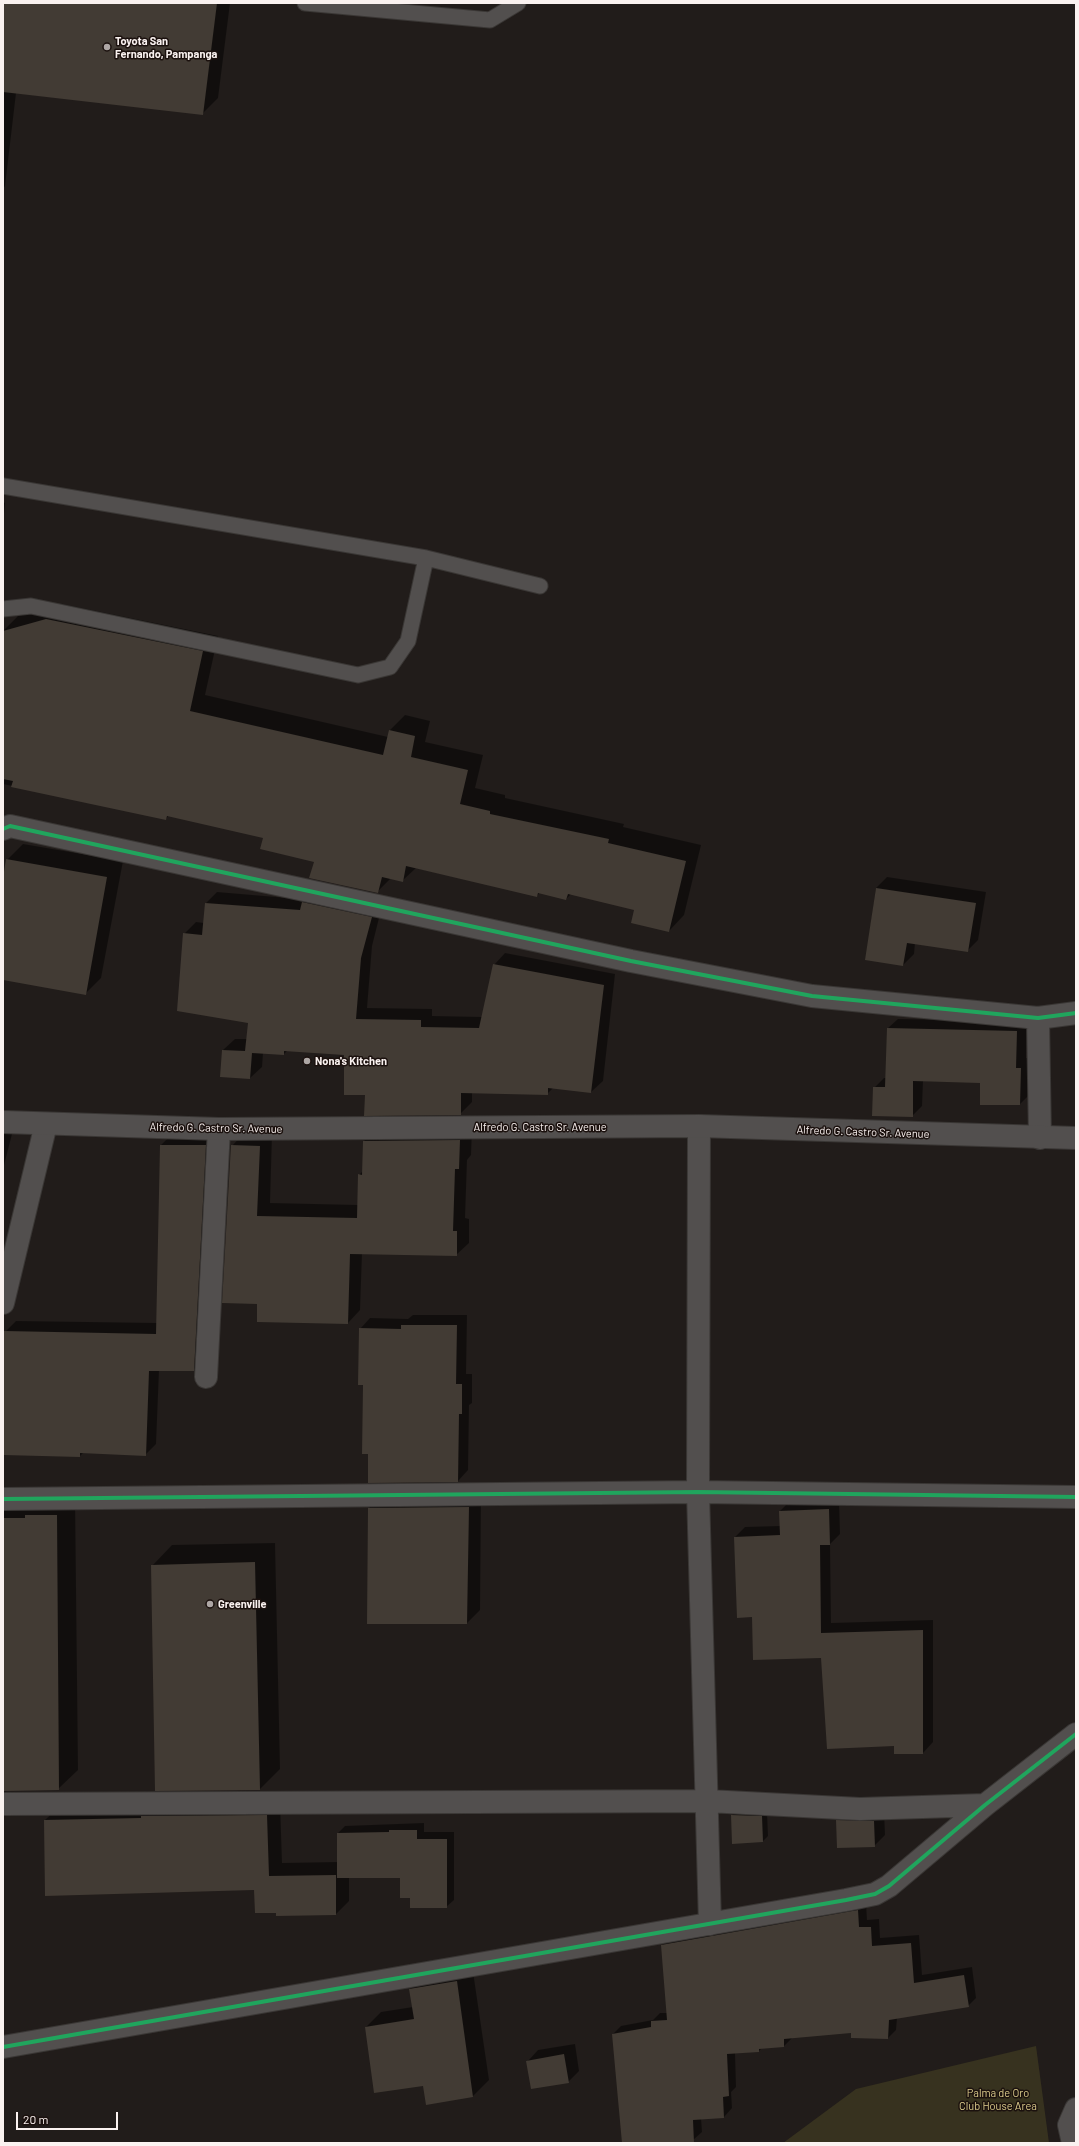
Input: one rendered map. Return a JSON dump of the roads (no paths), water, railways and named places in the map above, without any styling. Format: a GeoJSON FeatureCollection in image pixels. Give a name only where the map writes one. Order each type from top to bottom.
{"type":"FeatureCollection","features":[{"type":"Feature","properties":{"kind":"street"},"geometry":{"type":"LineString","coordinates":[[3,829],[10,826],[631,961],[812,996],[1038,1018],[1076,1013]]}},
{"type":"Feature","properties":{"kind":"street"},"geometry":{"type":"LineString","coordinates":[[1038,1018],[1040,1138]]}},
{"type":"Feature","properties":{"kind":"street","name":"Alfredo G. Castro Sr. Avenue"},"geometry":{"type":"LineString","coordinates":[[3,1122],[218,1129],[699,1126],[1076,1138]]}},
{"type":"Feature","properties":{"kind":"street"},"geometry":{"type":"LineString","coordinates":[[3,1303],[46,1124]]}},
{"type":"Feature","properties":{"kind":"street"},"geometry":{"type":"LineString","coordinates":[[699,1126],[698,1492],[708,1801],[710,1924]]}},
{"type":"Feature","properties":{"kind":"street"},"geometry":{"type":"LineString","coordinates":[[206,1377],[218,1129]]}},
{"type":"Feature","properties":{"kind":"street"},"geometry":{"type":"LineString","coordinates":[[3,1499],[698,1492],[1076,1497]]}},
{"type":"Feature","properties":{"kind":"street"},"geometry":{"type":"LineString","coordinates":[[3,2047],[875,1894],[903,1876],[984,1805],[1076,1734]]}},
{"type":"Feature","properties":{"kind":"street"},"geometry":{"type":"LineString","coordinates":[[3,1804],[708,1801],[860,1809],[984,1805]]}},
{"type":"Feature","properties":{"kind":"street"},"geometry":{"type":"LineString","coordinates":[[1073,2143],[1069,2125],[1076,2109]]}},
{"type":"Feature","properties":{"kind":"lane"},"geometry":{"type":"LineString","coordinates":[[305,3],[490,20],[518,3]]}},
{"type":"Feature","properties":{"kind":"lane"},"geometry":{"type":"LineString","coordinates":[[3,486],[426,558],[540,586]]}},
{"type":"Feature","properties":{"kind":"lane"},"geometry":{"type":"LineString","coordinates":[[3,609],[32,606],[358,675],[390,667],[408,641],[426,558]]}},
{"type":"Feature","properties":{"kind":"place","name":"Toyota San Fernando, Pampanga"},"geometry":{"type":"Point","coordinates":[107,47]}},
{"type":"Feature","properties":{"kind":"place","name":"Nona's Kitchen"},"geometry":{"type":"Point","coordinates":[307,1061]}},
{"type":"Feature","properties":{"kind":"place","name":"Greenville"},"geometry":{"type":"Point","coordinates":[210,1604]}},
{"type":"Feature","properties":{"kind":"park label","name":"Palma de Oro Club House Area"},"geometry":{"type":"Point","coordinates":[998,2099]}}]}
